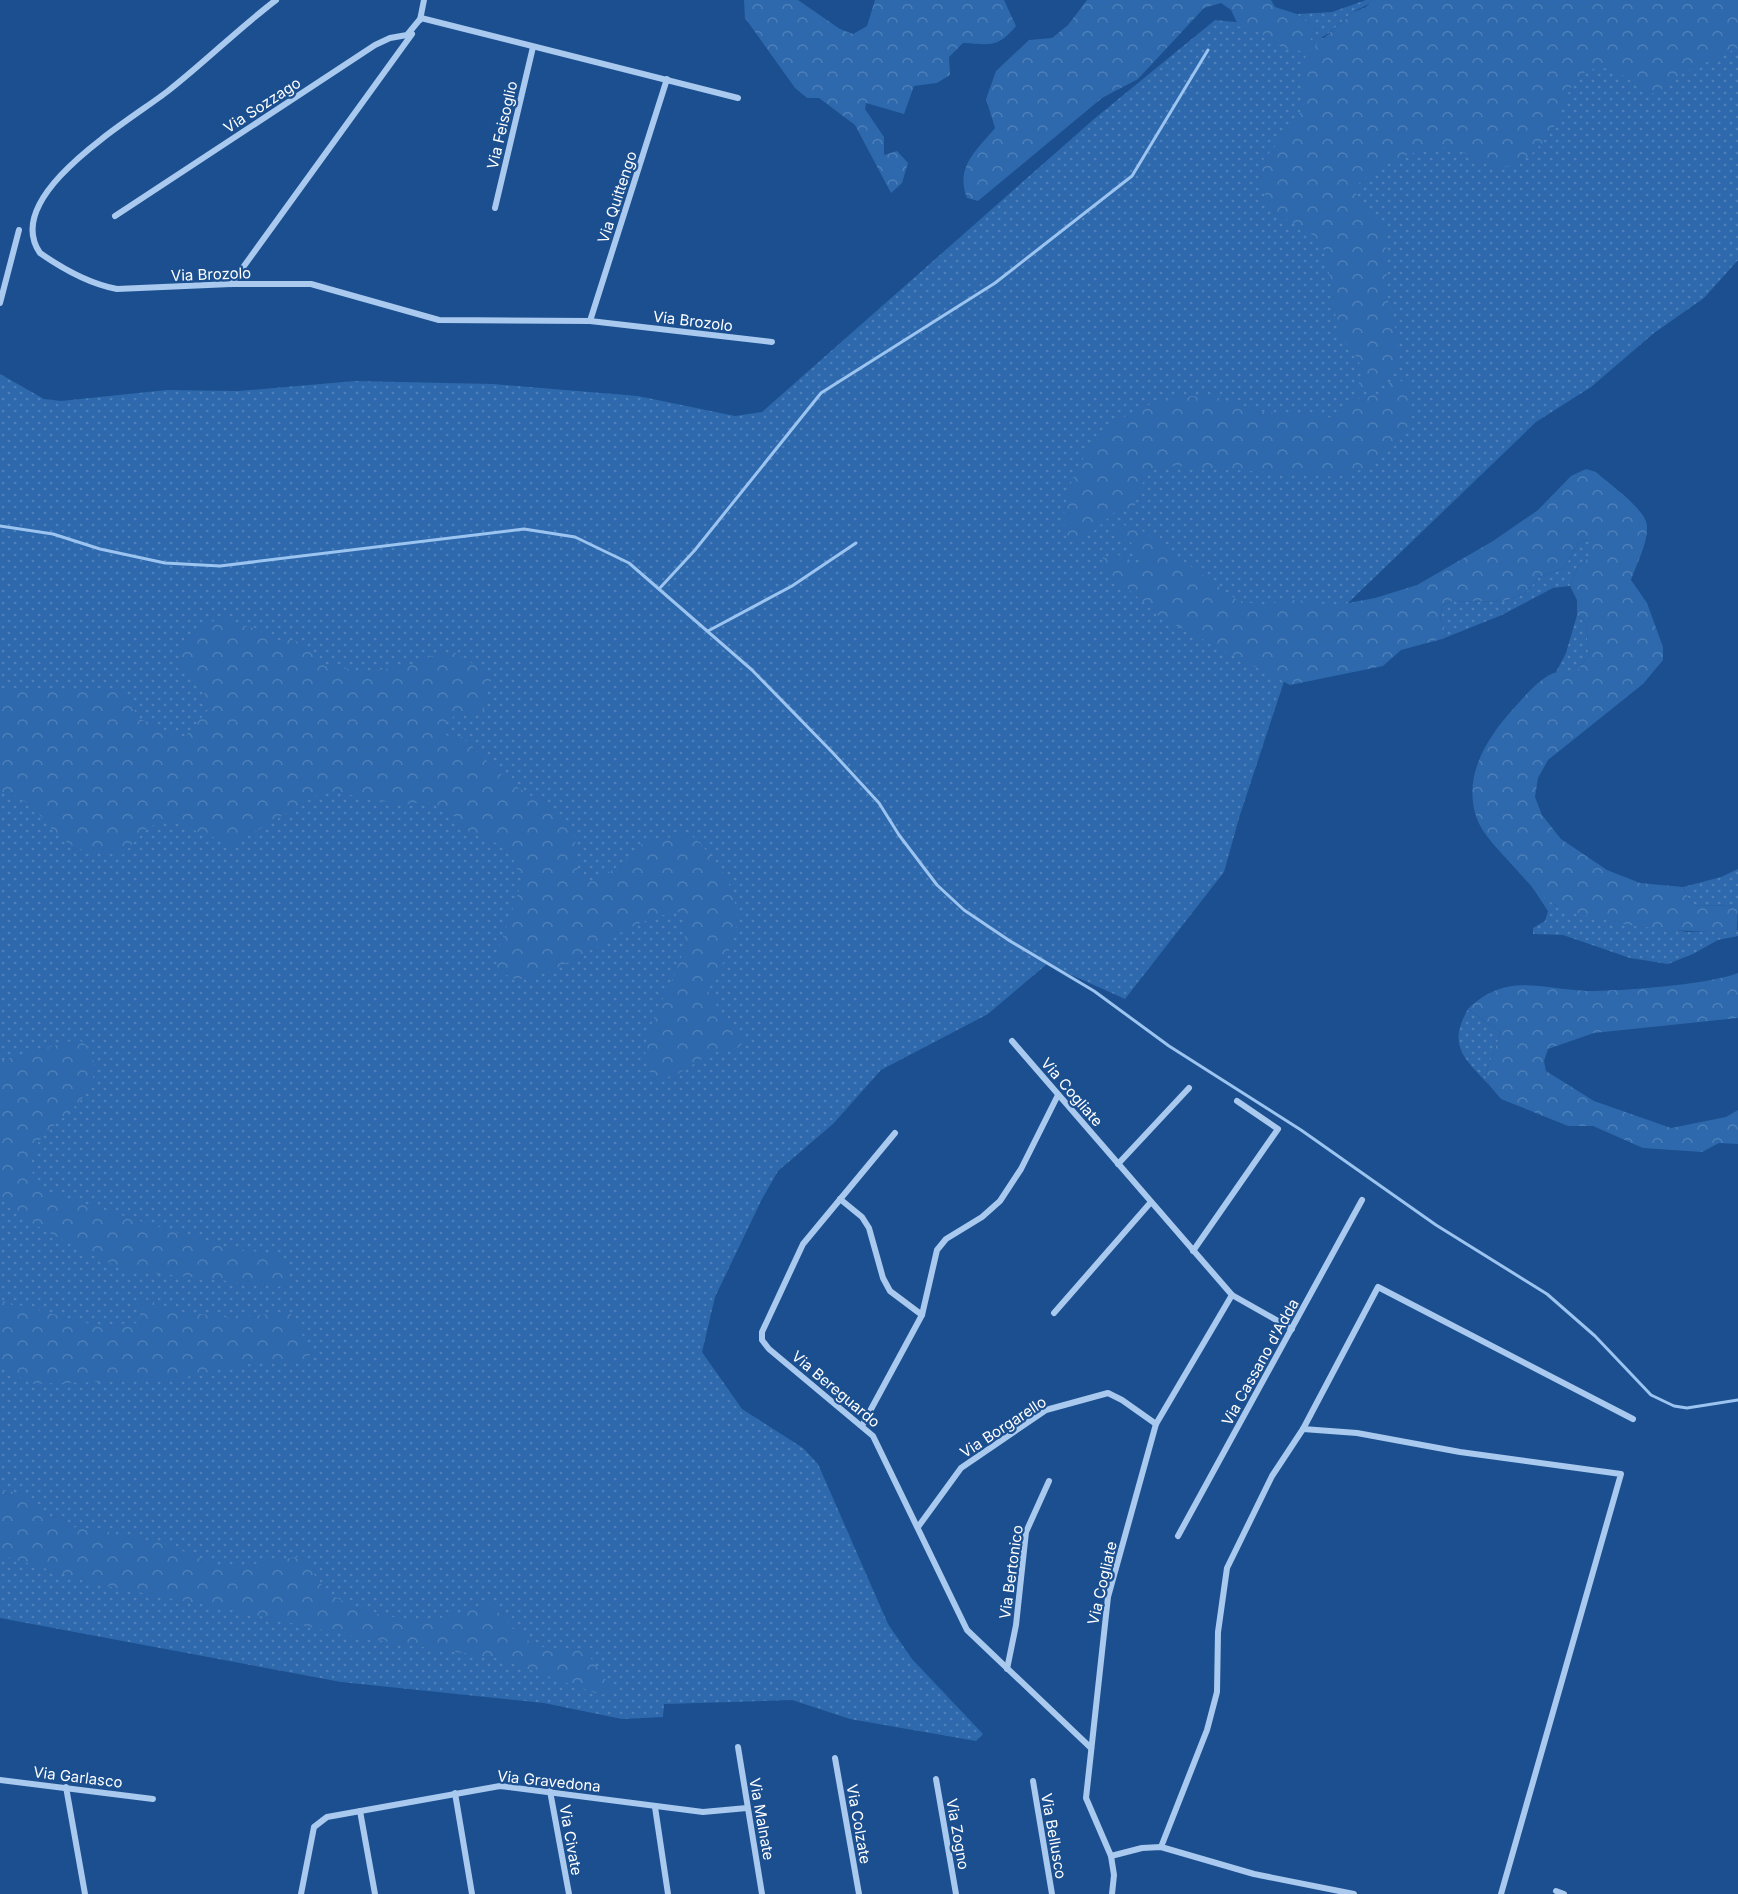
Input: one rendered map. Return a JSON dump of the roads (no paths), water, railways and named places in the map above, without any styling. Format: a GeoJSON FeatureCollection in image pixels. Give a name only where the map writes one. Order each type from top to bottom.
{"type":"FeatureCollection","features":[{"type":"Feature","properties":{"kind":"street"},"geometry":{"type":"LineString","coordinates":[[70,155],[99,134],[167,92],[236,31],[276,0]]}},
{"type":"Feature","properties":{"kind":"street"},"geometry":{"type":"LineString","coordinates":[[231,284],[385,74],[421,18],[424,0]]}},
{"type":"Feature","properties":{"kind":"street"},"geometry":{"type":"LineString","coordinates":[[421,18],[738,98]]}},
{"type":"Feature","properties":{"kind":"street","name":"Via Sozzago"},"geometry":{"type":"LineString","coordinates":[[115,216],[375,45],[390,38],[407,35],[421,18]]}},
{"type":"Feature","properties":{"kind":"street","name":"Via Feisoglio"},"geometry":{"type":"LineString","coordinates":[[495,208],[533,47]]}},
{"type":"Feature","properties":{"kind":"street","name":"Via Quittengo"},"geometry":{"type":"LineString","coordinates":[[590,321],[667,79]]}},
{"type":"Feature","properties":{"kind":"street","name":"Via Brozolo"},"geometry":{"type":"LineString","coordinates":[[0,303],[18,227],[44,256],[102,287],[117,289],[231,284],[312,284],[439,320],[590,321],[772,342]]}},
{"type":"Feature","properties":{"kind":"street","name":"Via Cogliate"},"geometry":{"type":"LineString","coordinates":[[1012,1041],[1232,1295],[1292,1329]]}},
{"type":"Feature","properties":{"kind":"street"},"geometry":{"type":"LineString","coordinates":[[1118,1164],[1189,1088]]}},
{"type":"Feature","properties":{"kind":"street"},"geometry":{"type":"LineString","coordinates":[[863,1424],[922,1315],[937,1250],[946,1239],[982,1217],[1000,1201],[1017,1176],[1058,1095]]}},
{"type":"Feature","properties":{"kind":"street"},"geometry":{"type":"LineString","coordinates":[[1193,1251],[1278,1130],[1237,1101]]}},
{"type":"Feature","properties":{"kind":"street","name":"Via Bereguardo"},"geometry":{"type":"LineString","coordinates":[[895,1133],[800,1249],[762,1336],[769,1349],[863,1424],[880,1445],[964,1626],[1007,1670],[1091,1748]]}},
{"type":"Feature","properties":{"kind":"street"},"geometry":{"type":"LineString","coordinates":[[840,1199],[860,1215],[869,1228],[887,1288],[922,1315]]}},
{"type":"Feature","properties":{"kind":"street","name":"Via Cassano d'Adda"},"geometry":{"type":"LineString","coordinates":[[1178,1536],[1362,1200]]}},
{"type":"Feature","properties":{"kind":"street"},"geometry":{"type":"LineString","coordinates":[[1054,1313],[1151,1202]]}},
{"type":"Feature","properties":{"kind":"street"},"geometry":{"type":"LineString","coordinates":[[1161,1847],[1207,1730],[1217,1692],[1218,1632],[1227,1568],[1272,1476],[1303,1429],[1378,1287],[1633,1419]]}},
{"type":"Feature","properties":{"kind":"street","name":"Via Cogliate"},"geometry":{"type":"LineString","coordinates":[[1112,1894],[1114,1875],[1111,1856],[1087,1803],[1108,1597],[1156,1424],[1232,1295]]}},
{"type":"Feature","properties":{"kind":"street","name":"Via Borgarello"},"geometry":{"type":"LineString","coordinates":[[918,1527],[961,1468],[1046,1410],[1108,1393],[1118,1397],[1156,1424]]}},
{"type":"Feature","properties":{"kind":"street"},"geometry":{"type":"LineString","coordinates":[[1303,1429],[1350,1432],[1460,1452],[1621,1474],[1501,1894]]}},
{"type":"Feature","properties":{"kind":"street","name":"Via Bertonico"},"geometry":{"type":"LineString","coordinates":[[1007,1670],[1016,1625],[1026,1532],[1049,1481]]}},
{"type":"Feature","properties":{"kind":"street","name":"Via Malnate"},"geometry":{"type":"LineString","coordinates":[[738,1747],[762,1894]]}},
{"type":"Feature","properties":{"kind":"street","name":"Via Colzate"},"geometry":{"type":"LineString","coordinates":[[835,1758],[859,1894]]}},
{"type":"Feature","properties":{"kind":"street","name":"Via Zogno"},"geometry":{"type":"LineString","coordinates":[[936,1779],[956,1894]]}},
{"type":"Feature","properties":{"kind":"street","name":"Via Garlasco"},"geometry":{"type":"LineString","coordinates":[[0,1780],[153,1799]]}},
{"type":"Feature","properties":{"kind":"street","name":"Via Bellusco"},"geometry":{"type":"LineString","coordinates":[[1033,1781],[1052,1894]]}},
{"type":"Feature","properties":{"kind":"street","name":"Via Gravedona"},"geometry":{"type":"LineString","coordinates":[[301,1894],[316,1824],[324,1818],[360,1811],[500,1786],[703,1812],[747,1808]]}},
{"type":"Feature","properties":{"kind":"street"},"geometry":{"type":"LineString","coordinates":[[66,1787],[85,1894]]}},
{"type":"Feature","properties":{"kind":"street","name":"Via Civate"},"geometry":{"type":"LineString","coordinates":[[550,1791],[569,1894]]}},
{"type":"Feature","properties":{"kind":"street"},"geometry":{"type":"LineString","coordinates":[[455,1793],[472,1894]]}},
{"type":"Feature","properties":{"kind":"street"},"geometry":{"type":"LineString","coordinates":[[655,1807],[668,1894]]}},
{"type":"Feature","properties":{"kind":"street"},"geometry":{"type":"LineString","coordinates":[[360,1811],[375,1894]]}},
{"type":"Feature","properties":{"kind":"street"},"geometry":{"type":"LineString","coordinates":[[1111,1856],[1142,1848],[1161,1847],[1254,1874],[1354,1894]]}},
{"type":"Feature","properties":{"kind":"street"},"geometry":{"type":"LineString","coordinates":[[1556,1891],[1564,1894]]}},
{"type":"Feature","properties":{"kind":"waterway"},"geometry":{"type":"LineString","coordinates":[[659,589],[695,550],[821,393],[995,283],[1132,176],[1208,50]]}},
{"type":"Feature","properties":{"kind":"waterway"},"geometry":{"type":"LineString","coordinates":[[0,526],[53,534],[100,549],[165,563],[220,566],[524,529],[575,537],[629,563],[752,670],[833,753],[879,803],[899,835],[937,885],[964,910],[1010,941],[1094,991],[1169,1046],[1301,1130],[1436,1225],[1547,1294],[1595,1336],[1651,1395],[1674,1406],[1687,1408],[1738,1400]]}},
{"type":"Feature","properties":{"kind":"waterway"},"geometry":{"type":"LineString","coordinates":[[708,631],[792,586],[856,543]]}}]}
